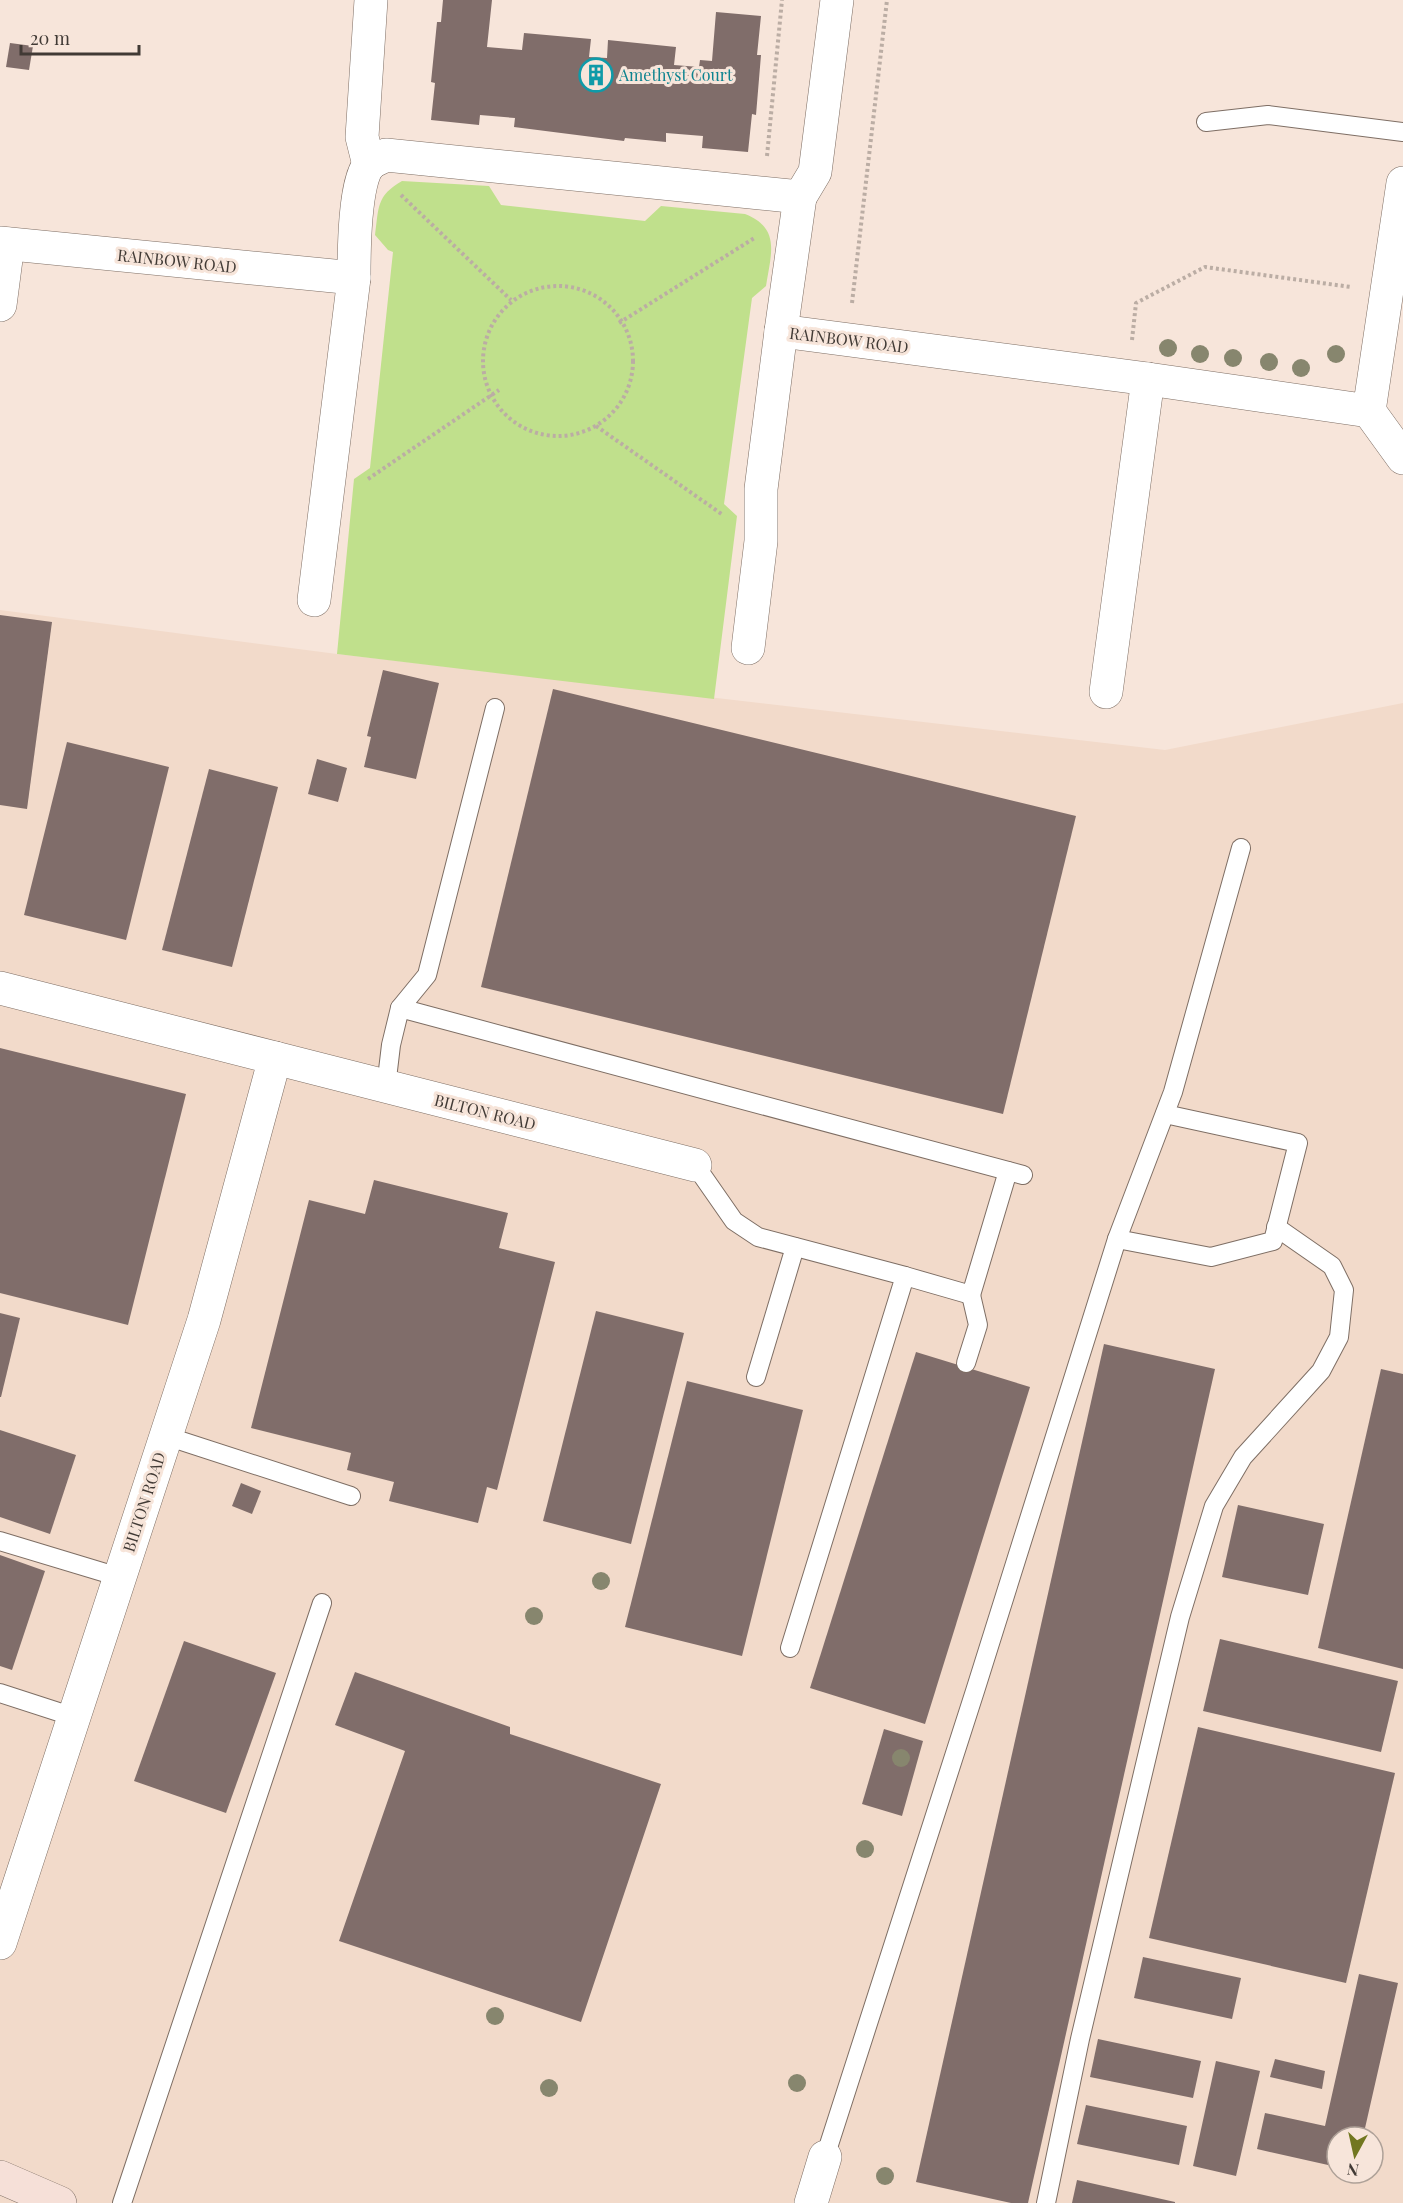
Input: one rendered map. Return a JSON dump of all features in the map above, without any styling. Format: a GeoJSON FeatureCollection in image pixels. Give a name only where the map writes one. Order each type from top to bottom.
{"type":"FeatureCollection","features":[{"type":"Feature","properties":{"kind":"street"},"geometry":{"type":"LineString","coordinates":[[369,165],[362,137],[371,0]]}},
{"type":"Feature","properties":{"kind":"street"},"geometry":{"type":"LineString","coordinates":[[314,600],[354,278],[354,239],[362,178],[369,165],[386,155],[763,193],[799,204],[814,172],[833,1]]}},
{"type":"Feature","properties":{"kind":"street"},"geometry":{"type":"LineString","coordinates":[[1403,183],[1369,411],[1403,458]]}},
{"type":"Feature","properties":{"kind":"street","name":"RAINBOW ROAD"},"geometry":{"type":"LineString","coordinates":[[799,204],[781,332],[1138,378],[1369,411]]}},
{"type":"Feature","properties":{"kind":"street"},"geometry":{"type":"LineString","coordinates":[[0,305],[4,244]]}},
{"type":"Feature","properties":{"kind":"street","name":"RAINBOW ROAD"},"geometry":{"type":"LineString","coordinates":[[4,244],[354,278]]}},
{"type":"Feature","properties":{"kind":"street"},"geometry":{"type":"LineString","coordinates":[[748,648],[761,541],[760,489],[781,332]]}},
{"type":"Feature","properties":{"kind":"street"},"geometry":{"type":"LineString","coordinates":[[1106,692],[1138,378]]}},
{"type":"Feature","properties":{"kind":"street","name":"BILTON ROAD"},"geometry":{"type":"LineString","coordinates":[[0,988],[695,1165]]}},
{"type":"Feature","properties":{"kind":"street","name":"BILTON ROAD"},"geometry":{"type":"LineString","coordinates":[[0,1943],[204,1320],[275,1058]]}},
{"type":"Feature","properties":{"kind":"street"},"geometry":{"type":"LineString","coordinates":[[811,2203],[825,2157]]}},
{"type":"Feature","properties":{"kind":"street"},"geometry":{"type":"LineString","coordinates":[[0,2177],[60,2203]]}},
{"type":"Feature","properties":{"kind":"lane"},"geometry":{"type":"LineString","coordinates":[[1206,122],[1268,115],[1403,132]]}},
{"type":"Feature","properties":{"kind":"lane"},"geometry":{"type":"LineString","coordinates":[[386,1087],[391,1045],[400,1008],[427,975],[495,708]]}},
{"type":"Feature","properties":{"kind":"lane"},"geometry":{"type":"LineString","coordinates":[[825,2157],[1118,1239],[1173,1092],[1241,848]]}},
{"type":"Feature","properties":{"kind":"lane"},"geometry":{"type":"LineString","coordinates":[[400,1008],[1016,1173],[970,1295],[978,1325],[966,1363]]}},
{"type":"Feature","properties":{"kind":"lane"},"geometry":{"type":"LineString","coordinates":[[1118,1239],[1211,1257],[1272,1241],[1298,1143],[1165,1114]]}},
{"type":"Feature","properties":{"kind":"lane"},"geometry":{"type":"LineString","coordinates":[[695,1165],[734,1221],[758,1237],[970,1295]]}},
{"type":"Feature","properties":{"kind":"lane"},"geometry":{"type":"LineString","coordinates":[[1046,2203],[1080,2039],[1180,1617],[1214,1506],[1243,1457],[1321,1371],[1339,1337],[1344,1290],[1332,1266],[1276,1227]]}},
{"type":"Feature","properties":{"kind":"lane"},"geometry":{"type":"LineString","coordinates":[[756,1377],[795,1247]]}},
{"type":"Feature","properties":{"kind":"lane"},"geometry":{"type":"LineString","coordinates":[[790,1648],[905,1276]]}},
{"type":"Feature","properties":{"kind":"lane"},"geometry":{"type":"LineString","coordinates":[[166,1436],[351,1496]]}},
{"type":"Feature","properties":{"kind":"lane"},"geometry":{"type":"LineString","coordinates":[[0,1541],[119,1577]]}},
{"type":"Feature","properties":{"kind":"lane"},"geometry":{"type":"LineString","coordinates":[[122,2203],[322,1604]]}},
{"type":"Feature","properties":{"kind":"lane"},"geometry":{"type":"LineString","coordinates":[[0,1693],[74,1717]]}},
{"type":"Feature","properties":{"kind":"path"},"geometry":{"type":"LineString","coordinates":[[763,193],[782,0]]}},
{"type":"Feature","properties":{"kind":"path"},"geometry":{"type":"LineString","coordinates":[[848,340],[887,0]]}},
{"type":"Feature","properties":{"kind":"path"},"geometry":{"type":"LineString","coordinates":[[369,165],[511,300]]}},
{"type":"Feature","properties":{"kind":"path"},"geometry":{"type":"LineString","coordinates":[[621,322],[799,204]]}},
{"type":"Feature","properties":{"kind":"path"},"geometry":{"type":"LineString","coordinates":[[1138,378],[1136,303],[1205,267],[1387,292]]}},
{"type":"Feature","properties":{"kind":"path"},"geometry":{"type":"LineString","coordinates":[[566,285],[588,291],[608,303],[621,322],[631,341],[634,361],[631,381],[623,400],[596,426],[574,434],[554,436],[534,432],[516,423],[490,395],[483,370],[484,348],[491,326],[511,300],[544,287],[566,285]]}},
{"type":"Feature","properties":{"kind":"path"},"geometry":{"type":"LineString","coordinates":[[326,509],[499,390]]}},
{"type":"Feature","properties":{"kind":"path"},"geometry":{"type":"LineString","coordinates":[[596,426],[761,541]]}},
{"type":"Feature","properties":{"kind":"shaded area"},"geometry":{"type":"Polygon","coordinates":[[[0,610],[337,654],[1165,750],[1403,703],[1403,2203],[0,2203],[0,610]]]}},
{"type":"Feature","properties":{"kind":"green space"},"geometry":{"type":"Polygon","coordinates":[[[402,181],[489,186],[501,205],[645,221],[661,206],[745,214],[756,220],[769,234],[771,253],[766,286],[752,298],[724,504],[737,516],[714,699],[337,654],[354,479],[370,468],[393,252],[388,250],[375,235],[377,217],[383,197],[402,181]]]}},
{"type":"Feature","properties":{"kind":"building","name":"Amethyst Court"},"geometry":{"type":"Polygon","coordinates":[[[443,0],[492,0],[487,47],[522,50],[524,33],[591,39],[589,57],[607,58],[608,40],[676,47],[674,65],[699,67],[700,60],[712,61],[716,12],[761,16],[757,55],[761,55],[756,115],[752,114],[748,152],[702,148],[703,136],[666,133],[666,142],[625,138],[624,141],[514,127],[515,118],[480,115],[479,125],[431,120],[435,83],[431,82],[437,22],[441,22],[443,0]]]}},
{"type":"Feature","properties":{"kind":"building"},"geometry":{"type":"Polygon","coordinates":[[[10,43],[33,46],[29,70],[6,67],[10,43]]]}},
{"type":"Feature","properties":{"kind":"building"},"geometry":{"type":"Polygon","coordinates":[[[0,615],[52,622],[27,809],[0,805],[0,615]]]}},
{"type":"Feature","properties":{"kind":"building"},"geometry":{"type":"Polygon","coordinates":[[[383,670],[439,683],[416,779],[364,767],[371,737],[367,736],[383,670]]]}},
{"type":"Feature","properties":{"kind":"building"},"geometry":{"type":"Polygon","coordinates":[[[553,689],[1076,816],[1003,1114],[481,987],[553,689]]]}},
{"type":"Feature","properties":{"kind":"building"},"geometry":{"type":"Polygon","coordinates":[[[67,742],[169,767],[126,940],[24,915],[67,742]]]}},
{"type":"Feature","properties":{"kind":"building"},"geometry":{"type":"Polygon","coordinates":[[[317,759],[347,768],[338,802],[308,794],[317,759]]]}},
{"type":"Feature","properties":{"kind":"building"},"geometry":{"type":"Polygon","coordinates":[[[209,769],[278,787],[232,967],[162,950],[209,769]]]}},
{"type":"Feature","properties":{"kind":"building"},"geometry":{"type":"Polygon","coordinates":[[[0,1048],[186,1094],[128,1325],[0,1293],[0,1048]]]}},
{"type":"Feature","properties":{"kind":"building"},"geometry":{"type":"Polygon","coordinates":[[[374,1180],[508,1213],[499,1248],[555,1262],[497,1490],[487,1487],[478,1523],[389,1501],[394,1482],[347,1470],[351,1453],[251,1428],[309,1200],[365,1214],[374,1180]]]}},
{"type":"Feature","properties":{"kind":"building"},"geometry":{"type":"Polygon","coordinates":[[[596,1311],[684,1333],[631,1544],[543,1521],[596,1311]]]}},
{"type":"Feature","properties":{"kind":"building"},"geometry":{"type":"Polygon","coordinates":[[[0,1313],[20,1318],[1,1397],[0,1397],[0,1313]]]}},
{"type":"Feature","properties":{"kind":"building"},"geometry":{"type":"Polygon","coordinates":[[[1104,1344],[1215,1369],[1028,2203],[1011,2203],[916,2182],[1104,1344]]]}},
{"type":"Feature","properties":{"kind":"building"},"geometry":{"type":"Polygon","coordinates":[[[916,1352],[1030,1387],[925,1724],[810,1688],[916,1352]]]}},
{"type":"Feature","properties":{"kind":"building"},"geometry":{"type":"Polygon","coordinates":[[[1381,1369],[1403,1374],[1403,1669],[1318,1648],[1381,1369]]]}},
{"type":"Feature","properties":{"kind":"building"},"geometry":{"type":"Polygon","coordinates":[[[687,1381],[803,1410],[742,1656],[625,1627],[687,1381]]]}},
{"type":"Feature","properties":{"kind":"building"},"geometry":{"type":"Polygon","coordinates":[[[0,1430],[76,1455],[50,1534],[0,1517],[0,1430]]]}},
{"type":"Feature","properties":{"kind":"building"},"geometry":{"type":"Polygon","coordinates":[[[241,1483],[261,1491],[252,1514],[232,1506],[241,1483]]]}},
{"type":"Feature","properties":{"kind":"building"},"geometry":{"type":"Polygon","coordinates":[[[1238,1505],[1324,1524],[1308,1595],[1222,1577],[1238,1505]]]}},
{"type":"Feature","properties":{"kind":"building"},"geometry":{"type":"Polygon","coordinates":[[[0,1555],[45,1571],[12,1670],[0,1666],[0,1555]]]}},
{"type":"Feature","properties":{"kind":"building"},"geometry":{"type":"Polygon","coordinates":[[[1220,1639],[1398,1681],[1381,1752],[1203,1711],[1220,1639]]]}},
{"type":"Feature","properties":{"kind":"building"},"geometry":{"type":"Polygon","coordinates":[[[184,1641],[276,1673],[226,1813],[134,1781],[184,1641]]]}},
{"type":"Feature","properties":{"kind":"building"},"geometry":{"type":"Polygon","coordinates":[[[355,1672],[510,1727],[510,1734],[661,1784],[581,2022],[339,1941],[405,1751],[335,1725],[355,1672]]]}},
{"type":"Feature","properties":{"kind":"building"},"geometry":{"type":"Polygon","coordinates":[[[1198,1727],[1395,1773],[1346,1983],[1149,1938],[1198,1727]]]}},
{"type":"Feature","properties":{"kind":"building"},"geometry":{"type":"Polygon","coordinates":[[[884,1729],[923,1741],[902,1816],[862,1804],[884,1729]]]}},
{"type":"Feature","properties":{"kind":"building"},"geometry":{"type":"Polygon","coordinates":[[[1143,1957],[1241,1978],[1232,2019],[1134,1998],[1143,1957]]]}},
{"type":"Feature","properties":{"kind":"building"},"geometry":{"type":"Polygon","coordinates":[[[1359,1974],[1398,1983],[1366,2125],[1325,2125],[1359,1974]]]}},
{"type":"Feature","properties":{"kind":"building"},"geometry":{"type":"Polygon","coordinates":[[[1098,2039],[1201,2061],[1193,2098],[1090,2077],[1098,2039]]]}},
{"type":"Feature","properties":{"kind":"building"},"geometry":{"type":"Polygon","coordinates":[[[1275,2059],[1325,2071],[1322,2089],[1270,2077],[1275,2059]]]}},
{"type":"Feature","properties":{"kind":"building"},"geometry":{"type":"Polygon","coordinates":[[[1216,2061],[1260,2071],[1236,2176],[1193,2166],[1216,2061]]]}},
{"type":"Feature","properties":{"kind":"building"},"geometry":{"type":"Polygon","coordinates":[[[1086,2105],[1187,2126],[1179,2165],[1077,2144],[1086,2105]]]}},
{"type":"Feature","properties":{"kind":"building"},"geometry":{"type":"Polygon","coordinates":[[[1265,2113],[1325,2126],[1325,2164],[1257,2149],[1265,2113]]]}},
{"type":"Feature","properties":{"kind":"building"},"geometry":{"type":"Polygon","coordinates":[[[1077,2180],[1175,2202],[1175,2203],[1072,2203],[1077,2180]]]}},
{"type":"Feature","properties":{"kind":"place","name":"Amethyst Court"},"geometry":{"type":"Point","coordinates":[596,75]}}]}
